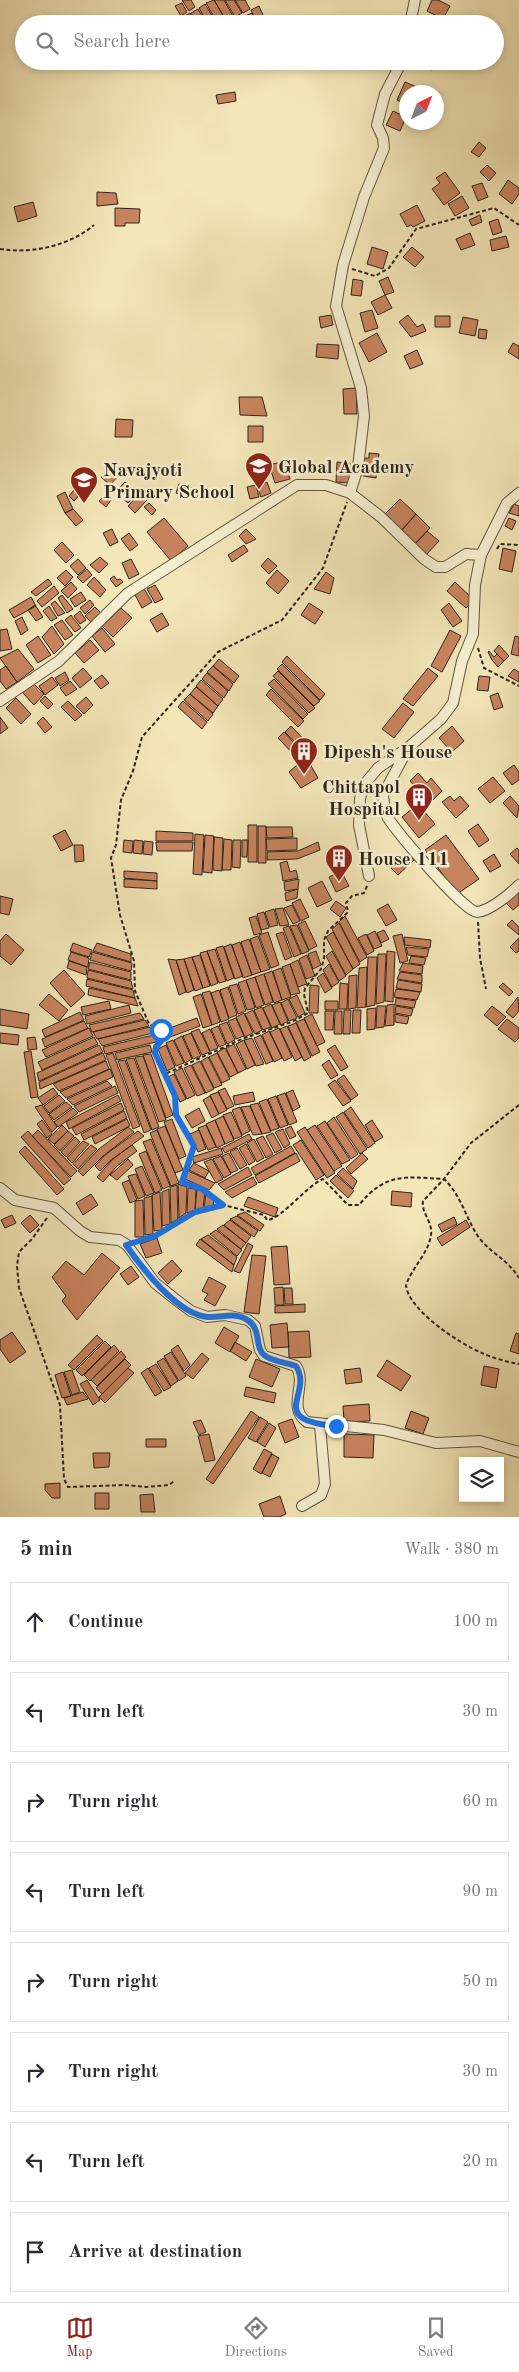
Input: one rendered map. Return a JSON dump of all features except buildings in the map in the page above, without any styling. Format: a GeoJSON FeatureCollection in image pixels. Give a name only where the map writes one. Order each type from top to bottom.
{"type":"FeatureCollection","features":[{"type":"Feature","properties":{"kind":"street"},"geometry":{"type":"LineString","coordinates":[[412,15],[416,0]]}},
{"type":"Feature","properties":{"kind":"street"},"geometry":{"type":"LineString","coordinates":[[350,493],[358,468],[364,416],[360,388],[336,306],[343,266],[364,197],[384,148],[377,125],[385,94],[397,70]]}},
{"type":"Feature","properties":{"kind":"street"},"geometry":{"type":"LineString","coordinates":[[0,700],[59,660],[128,593],[297,485],[326,485],[350,493],[381,517],[424,559],[436,567],[445,566],[466,554],[481,555]]}},
{"type":"Feature","properties":{"kind":"street"},"geometry":{"type":"LineString","coordinates":[[369,876],[359,825],[363,786],[378,768],[409,748],[441,719],[453,703],[462,661],[474,634],[475,585],[481,555],[508,503],[519,493]]}},
{"type":"Feature","properties":{"kind":"street"},"geometry":{"type":"LineString","coordinates":[[409,748],[383,796],[387,816],[399,832],[458,901],[470,910],[478,912],[507,898],[519,885]]}},
{"type":"Feature","properties":{"kind":"street"},"geometry":{"type":"LineString","coordinates":[[0,1188],[15,1200],[54,1208],[80,1231],[90,1237],[119,1240],[126,1245],[155,1283],[192,1311],[207,1317],[225,1315],[248,1320],[255,1326],[260,1350],[264,1356],[296,1366],[300,1372],[296,1405],[298,1412],[307,1422],[384,1430],[436,1443],[480,1442],[519,1452]]}},
{"type":"Feature","properties":{"kind":"street"},"geometry":{"type":"LineString","coordinates":[[302,1506],[321,1495],[325,1484],[320,1424]]}},
{"type":"Feature","properties":{"kind":"path"},"geometry":{"type":"LineString","coordinates":[[343,266],[375,276],[389,268],[416,229],[477,211],[494,208],[519,225]]}},
{"type":"Feature","properties":{"kind":"path"},"geometry":{"type":"LineString","coordinates":[[0,249],[28,250],[70,241],[94,225]]}},
{"type":"Feature","properties":{"kind":"path"},"geometry":{"type":"LineString","coordinates":[[350,493],[323,568],[282,620],[218,652],[142,737],[133,771],[121,800],[116,845],[111,858],[116,896],[134,961],[134,978],[140,1004],[149,1024],[165,1034],[164,1039],[156,1047],[155,1053],[164,1068],[175,1096],[176,1115],[194,1146],[182,1182],[202,1189],[223,1205],[264,1214],[267,1220],[272,1220],[323,1178],[348,1204],[359,1205],[372,1189],[388,1181],[399,1178],[444,1179]]}},
{"type":"Feature","properties":{"kind":"path"},"geometry":{"type":"LineString","coordinates":[[495,552],[500,544],[519,545]]}},
{"type":"Feature","properties":{"kind":"path"},"geometry":{"type":"LineString","coordinates":[[474,634],[484,668],[519,686]]}},
{"type":"Feature","properties":{"kind":"path"},"geometry":{"type":"LineString","coordinates":[[165,1074],[242,1039],[294,1021],[308,1013],[304,994],[305,988],[321,969],[324,958],[324,940],[328,931],[348,912],[346,903],[352,896],[364,893],[369,876]]}},
{"type":"Feature","properties":{"kind":"path"},"geometry":{"type":"LineString","coordinates":[[478,912],[480,958],[486,989]]}},
{"type":"Feature","properties":{"kind":"path"},"geometry":{"type":"LineString","coordinates":[[519,1105],[471,1142],[444,1179],[423,1201],[422,1205],[430,1224],[431,1235],[406,1285],[409,1295],[425,1314],[462,1343],[482,1354],[519,1364]]}},
{"type":"Feature","properties":{"kind":"path"},"geometry":{"type":"LineString","coordinates":[[444,1179],[465,1208],[470,1222],[481,1239],[488,1248],[505,1260],[519,1278]]}},
{"type":"Feature","properties":{"kind":"path"},"geometry":{"type":"LineString","coordinates":[[126,1245],[155,1236],[195,1212],[223,1205]]}},
{"type":"Feature","properties":{"kind":"path"},"geometry":{"type":"LineString","coordinates":[[54,1208],[32,1240],[19,1252],[17,1266],[19,1288],[60,1405],[64,1479],[68,1487],[75,1488],[125,1485],[146,1487],[169,1485],[174,1481]]}},
{"type":"Feature","properties":{"kind":"place","name":"Global Academy"},"geometry":{"type":"Point","coordinates":[259,490]}},
{"type":"Feature","properties":{"kind":"place","name":"Navajyoti Primary School"},"geometry":{"type":"Point","coordinates":[84,504]}},
{"type":"Feature","properties":{"kind":"place","name":"Dipesh's House"},"geometry":{"type":"Point","coordinates":[304,775]}},
{"type":"Feature","properties":{"kind":"place","name":"Chittapol Hospital"},"geometry":{"type":"Point","coordinates":[419,821]}},
{"type":"Feature","properties":{"kind":"place","name":"House 111"},"geometry":{"type":"Point","coordinates":[339,882]}},
{"type":"Feature","properties":{"kind":"route"},"geometry":{"type":"LineString","coordinates":[[161,1030],[165,1036],[156,1047],[155,1053],[164,1068],[167,1082],[175,1096],[176,1115],[194,1146],[189,1156],[182,1182],[212,1194],[223,1205],[185,1216],[155,1236],[126,1245],[155,1283],[192,1311],[207,1317],[238,1316],[248,1320],[255,1326],[260,1350],[264,1356],[296,1366],[300,1372],[296,1405],[302,1418],[307,1422],[336,1426]]}}]}
